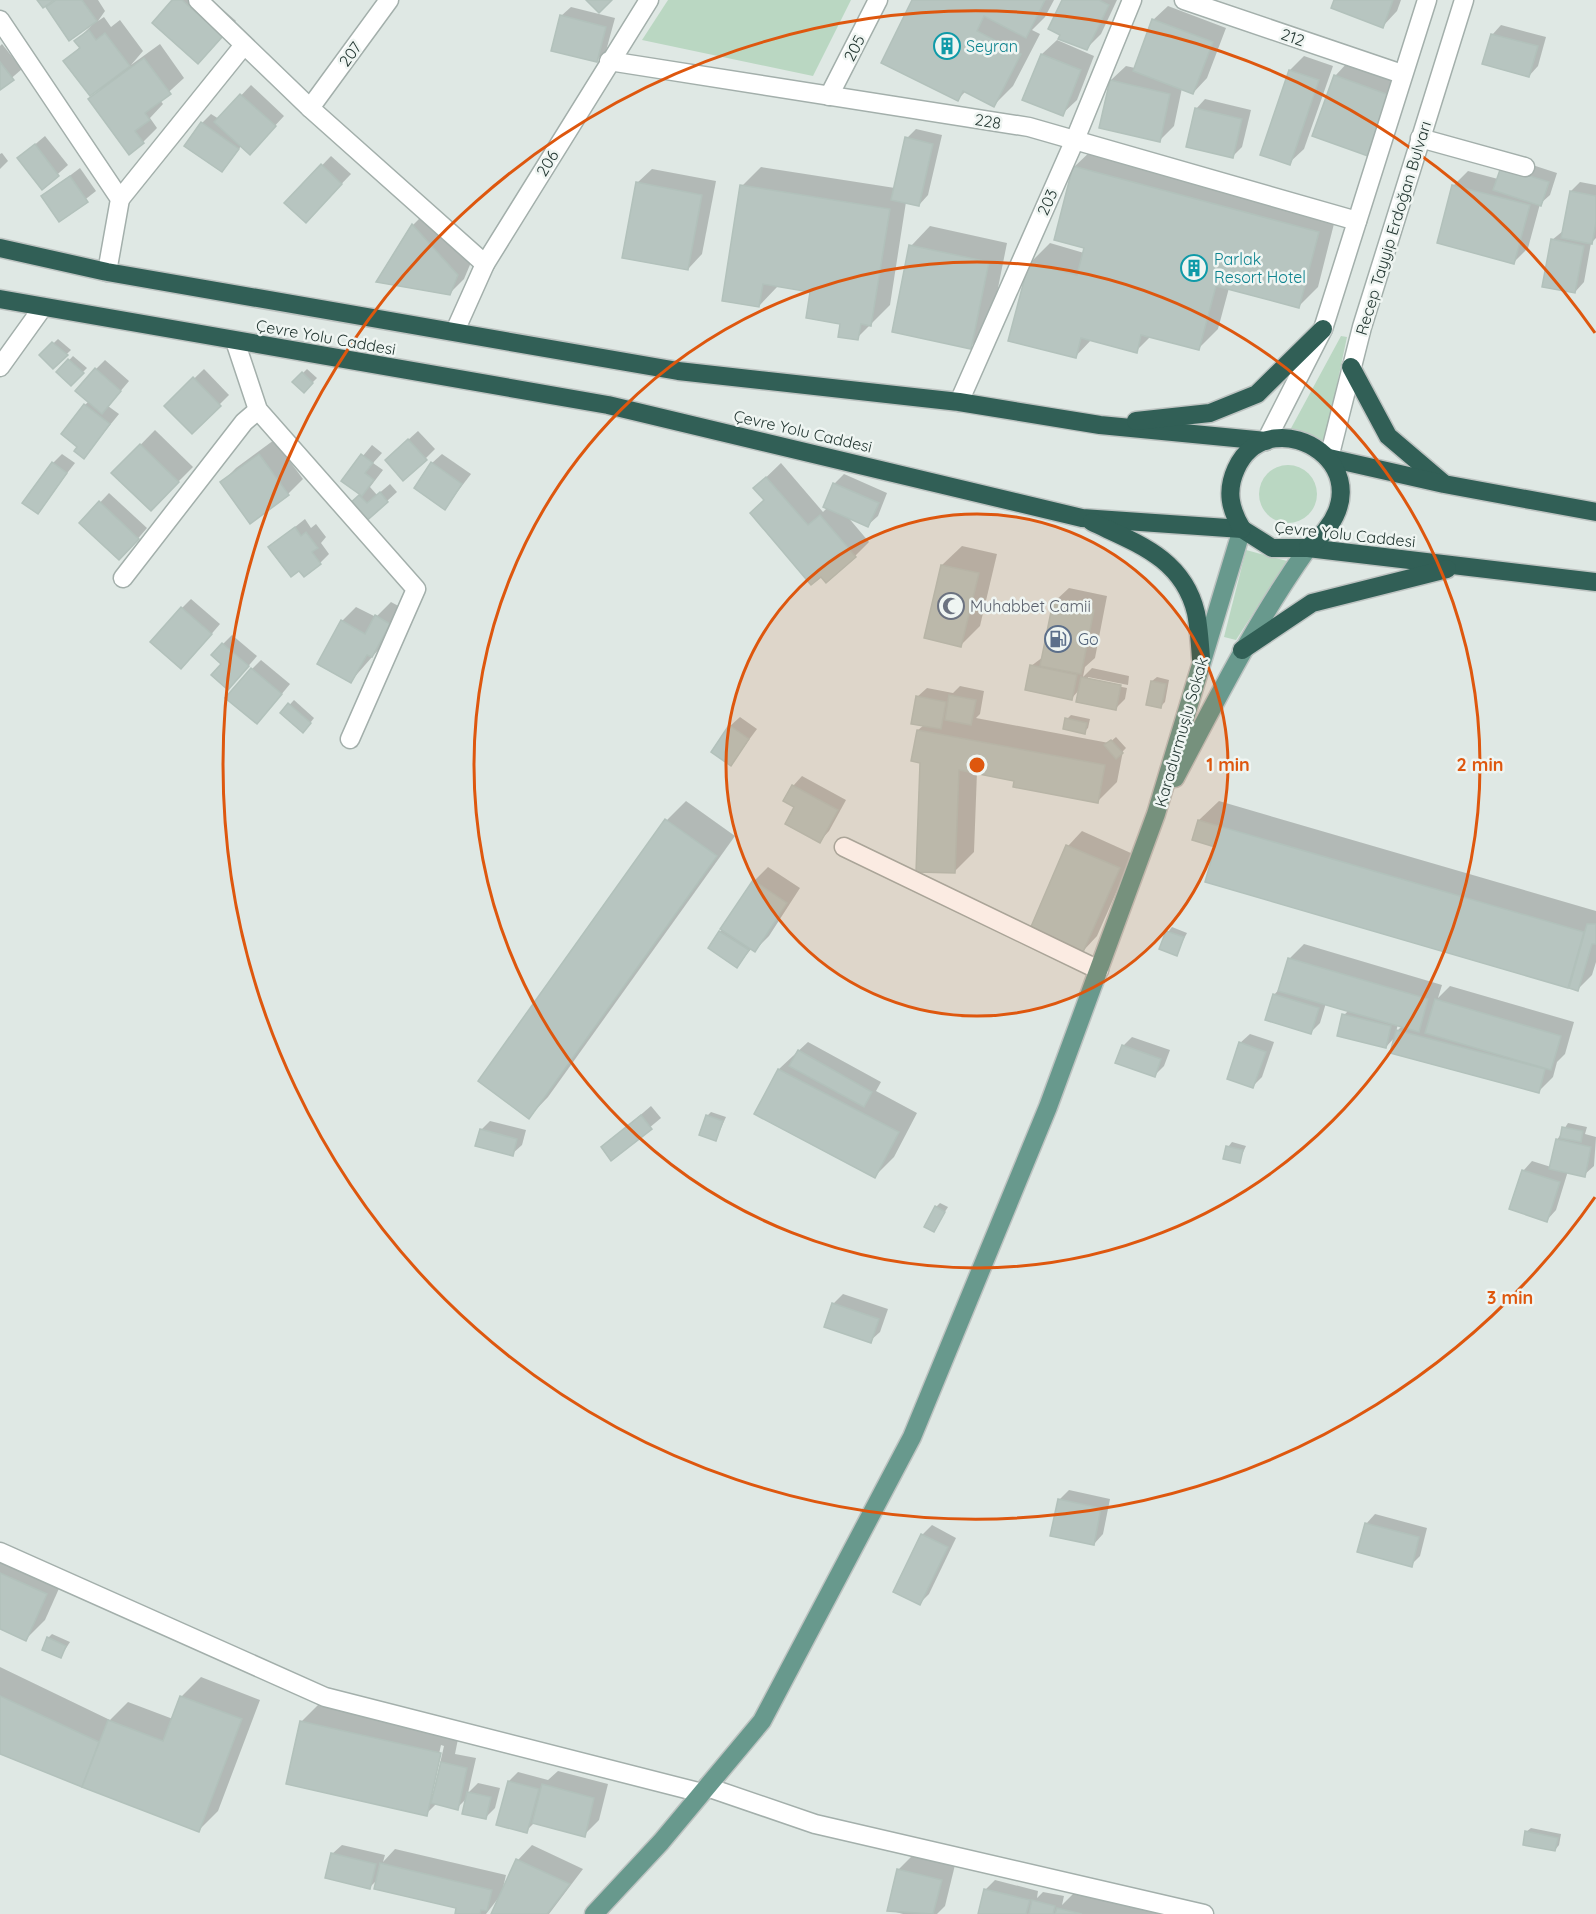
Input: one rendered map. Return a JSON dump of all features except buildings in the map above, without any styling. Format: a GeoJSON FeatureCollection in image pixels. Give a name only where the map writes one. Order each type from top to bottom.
{"type":"FeatureCollection","features":[{"type":"Feature","properties":{"kind":"highway","name":"Çevre Yolu Caddesi"},"geometry":{"type":"LineString","coordinates":[[0,248],[107,272],[678,371],[959,402],[1100,425],[1266,441]]}},
{"type":"Feature","properties":{"kind":"highway","name":"Çevre Yolu Caddesi"},"geometry":{"type":"LineString","coordinates":[[0,299],[608,405],[1082,518],[1242,529],[1272,548],[1308,548],[1596,582]]}},
{"type":"Feature","properties":{"kind":"highway"},"geometry":{"type":"LineString","coordinates":[[1100,425],[1210,413],[1257,394],[1323,329]]}},
{"type":"Feature","properties":{"kind":"highway"},"geometry":{"type":"LineString","coordinates":[[1351,367],[1388,436],[1444,484]]}},
{"type":"Feature","properties":{"kind":"highway"},"geometry":{"type":"LineString","coordinates":[[1242,529],[1231,505],[1231,479],[1239,463],[1251,450],[1266,441],[1284,438],[1303,441],[1329,458],[1444,484],[1596,512]]}},
{"type":"Feature","properties":{"kind":"highway"},"geometry":{"type":"LineString","coordinates":[[1308,548],[1335,520],[1341,502],[1340,482],[1329,458]]}},
{"type":"Feature","properties":{"kind":"highway"},"geometry":{"type":"LineString","coordinates":[[1082,518],[1158,554],[1179,578],[1196,612],[1201,659]]}},
{"type":"Feature","properties":{"kind":"highway"},"geometry":{"type":"LineString","coordinates":[[1242,650],[1312,603],[1459,566]]}},
{"type":"Feature","properties":{"kind":"main road","name":"Karadurmuşlu Sokak"},"geometry":{"type":"LineString","coordinates":[[1156,814],[1242,529]]}},
{"type":"Feature","properties":{"kind":"main road","name":"Karadurmuşlu Sokak"},"geometry":{"type":"LineString","coordinates":[[1156,814],[1242,650],[1274,595],[1308,548]]}},
{"type":"Feature","properties":{"kind":"main road"},"geometry":{"type":"LineString","coordinates":[[594,1914],[762,1721],[912,1437],[1048,1107],[1156,814]]}},
{"type":"Feature","properties":{"kind":"street"},"geometry":{"type":"LineString","coordinates":[[198,0],[310,108],[485,264]]}},
{"type":"Feature","properties":{"kind":"street","name":"207"},"geometry":{"type":"LineString","coordinates":[[310,108],[389,0]]}},
{"type":"Feature","properties":{"kind":"street","name":"206"},"geometry":{"type":"LineString","coordinates":[[455,331],[485,264],[649,0]]}},
{"type":"Feature","properties":{"kind":"street","name":"205"},"geometry":{"type":"LineString","coordinates":[[829,96],[878,0]]}},
{"type":"Feature","properties":{"kind":"street","name":"203"},"geometry":{"type":"LineString","coordinates":[[959,402],[1074,142],[1132,0]]}},
{"type":"Feature","properties":{"kind":"street","name":"212"},"geometry":{"type":"LineString","coordinates":[[1184,0],[1402,74]]}},
{"type":"Feature","properties":{"kind":"street"},"geometry":{"type":"LineString","coordinates":[[1266,441],[1323,329],[1427,0]]}},
{"type":"Feature","properties":{"kind":"street","name":"Recep Tayyip Erdoğan Bulvarı"},"geometry":{"type":"LineString","coordinates":[[1329,458],[1351,367],[1464,0]]}},
{"type":"Feature","properties":{"kind":"street"},"geometry":{"type":"LineString","coordinates":[[0,20],[120,199]]}},
{"type":"Feature","properties":{"kind":"street"},"geometry":{"type":"LineString","coordinates":[[107,272],[120,199],[244,45]]}},
{"type":"Feature","properties":{"kind":"street","name":"228"},"geometry":{"type":"LineString","coordinates":[[609,61],[1029,127],[1074,142],[1357,221]]}},
{"type":"Feature","properties":{"kind":"street"},"geometry":{"type":"LineString","coordinates":[[1420,138],[1526,167]]}},
{"type":"Feature","properties":{"kind":"street"},"geometry":{"type":"LineString","coordinates":[[0,367],[43,307]]}},
{"type":"Feature","properties":{"kind":"street"},"geometry":{"type":"LineString","coordinates":[[235,341],[258,410],[416,589],[350,739]]}},
{"type":"Feature","properties":{"kind":"street"},"geometry":{"type":"LineString","coordinates":[[123,578],[244,422],[258,410]]}},
{"type":"Feature","properties":{"kind":"street"},"geometry":{"type":"LineString","coordinates":[[844,847],[1099,970]]}},
{"type":"Feature","properties":{"kind":"street"},"geometry":{"type":"LineString","coordinates":[[0,1552],[325,1696],[704,1790],[815,1824],[1204,1914]]}},
{"type":"Feature","properties":{"kind":"green space"},"geometry":{"type":"Polygon","coordinates":[[[668,0],[851,0],[813,76],[642,40],[668,0]]]}},
{"type":"Feature","properties":{"kind":"green space"},"geometry":{"type":"Polygon","coordinates":[[[1341,336],[1347,337],[1325,441],[1289,432],[1341,336]]]}},
{"type":"Feature","properties":{"kind":"green space"},"geometry":{"type":"Polygon","coordinates":[[[1282,465],[1294,465],[1309,473],[1317,488],[1317,500],[1309,515],[1294,523],[1282,523],[1267,515],[1259,500],[1259,488],[1267,473],[1282,465]]]}},
{"type":"Feature","properties":{"kind":"green space"},"geometry":{"type":"Polygon","coordinates":[[[1246,550],[1287,561],[1236,640],[1224,637],[1246,550]]]}},
{"type":"Feature","properties":{"kind":"place","name":"Seyran"},"geometry":{"type":"Point","coordinates":[947,46]}},
{"type":"Feature","properties":{"kind":"place","name":"Parlak Resort Hotel"},"geometry":{"type":"Point","coordinates":[1194,268]}},
{"type":"Feature","properties":{"kind":"place","name":"Muhabbet Camii"},"geometry":{"type":"Point","coordinates":[951,606]}},
{"type":"Feature","properties":{"kind":"place","name":"Go"},"geometry":{"type":"Point","coordinates":[1058,639]}}]}
